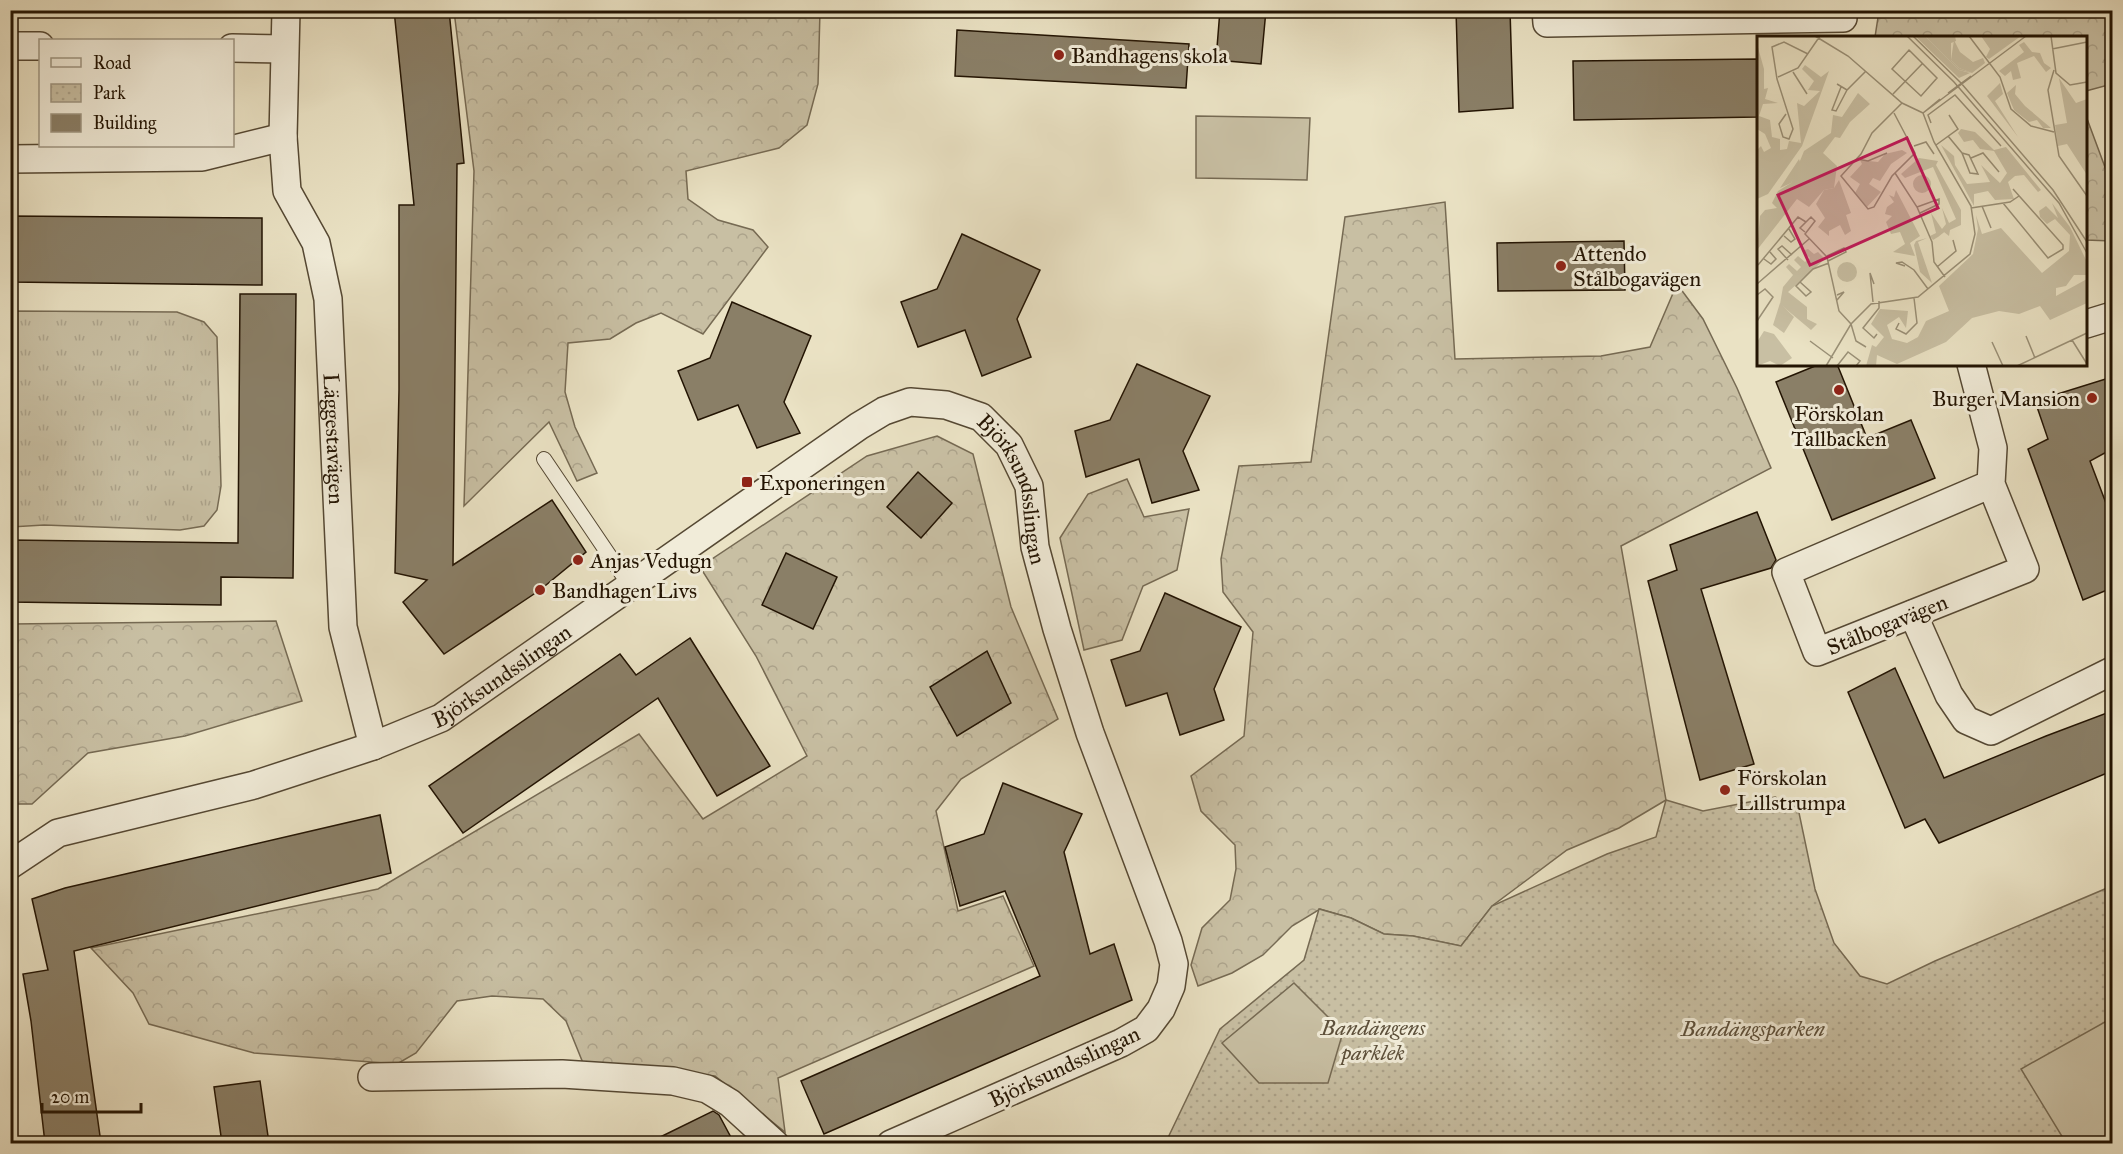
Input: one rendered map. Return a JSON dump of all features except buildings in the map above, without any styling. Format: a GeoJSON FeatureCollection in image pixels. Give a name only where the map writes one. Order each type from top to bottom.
{"type":"FeatureCollection","features":[{"type":"Feature","properties":{"kind":"street","name":"Läggestavägen"},"geometry":{"type":"LineString","coordinates":[[286,10],[283,137],[287,191],[316,243],[328,299],[343,627],[373,746]]}},
{"type":"Feature","properties":{"kind":"street"},"geometry":{"type":"LineString","coordinates":[[1546,10],[1547,23],[1843,22]]}},
{"type":"Feature","properties":{"kind":"street"},"geometry":{"type":"LineString","coordinates":[[10,46],[39,46]]}},
{"type":"Feature","properties":{"kind":"street"},"geometry":{"type":"LineString","coordinates":[[234,48],[284,49]]}},
{"type":"Feature","properties":{"kind":"street"},"geometry":{"type":"LineString","coordinates":[[10,159],[202,157],[283,137]]}},
{"type":"Feature","properties":{"kind":"street"},"geometry":{"type":"LineString","coordinates":[[2087,323],[2112,316]]}},
{"type":"Feature","properties":{"kind":"street","name":"Stålbogavägen"},"geometry":{"type":"LineString","coordinates":[[1972,366],[1993,448],[1991,484],[2025,569],[1817,652],[1786,572],[1991,484]]}},
{"type":"Feature","properties":{"kind":"street","name":"Björksundsslingan"},"geometry":{"type":"LineString","coordinates":[[10,865],[58,833],[254,785],[373,746],[441,718],[859,426],[884,411],[910,402],[946,405],[981,417],[1009,445],[1029,486],[1035,547],[1057,629],[1090,734],[1168,941],[1174,964],[1171,986],[1161,1009],[1146,1029],[1121,1043],[891,1143]]}},
{"type":"Feature","properties":{"kind":"street"},"geometry":{"type":"LineString","coordinates":[[1913,614],[1949,694],[1966,720],[1991,731],[2112,671]]}},
{"type":"Feature","properties":{"kind":"street"},"geometry":{"type":"LineString","coordinates":[[372,1077],[562,1074],[673,1081],[707,1089],[730,1103],[775,1143]]}},
{"type":"Feature","properties":{"kind":"lane"},"geometry":{"type":"LineString","coordinates":[[544,459],[630,586]]}},
{"type":"Feature","properties":{"kind":"green space"},"geometry":{"type":"Polygon","coordinates":[[[454,11],[820,11],[818,84],[807,125],[779,148],[686,171],[688,199],[718,220],[753,230],[768,247],[703,334],[661,313],[636,323],[610,339],[568,343],[565,392],[575,427],[597,473],[577,481],[549,422],[464,506],[474,171],[454,11]]]}},
{"type":"Feature","properties":{"kind":"green space"},"geometry":{"type":"Polygon","coordinates":[[[1879,11],[2112,11],[2112,84],[2087,91],[2087,36],[1875,36],[1879,11]]]}},
{"type":"Feature","properties":{"kind":"green space"},"geometry":{"type":"Polygon","coordinates":[[[1196,116],[1310,118],[1307,180],[1196,178],[1196,116]]]}},
{"type":"Feature","properties":{"kind":"green space"},"geometry":{"type":"Polygon","coordinates":[[[2087,119],[2112,186],[2112,241],[2087,240],[2087,119]]]}},
{"type":"Feature","properties":{"kind":"green space"},"geometry":{"type":"Polygon","coordinates":[[[1445,202],[1455,359],[1601,356],[1650,347],[1677,284],[1703,319],[1737,388],[1771,468],[1621,546],[1666,800],[1619,828],[1567,850],[1492,906],[1461,946],[1413,936],[1384,934],[1351,918],[1320,909],[1292,926],[1263,955],[1232,973],[1198,986],[1191,965],[1202,928],[1230,900],[1236,869],[1235,845],[1201,811],[1191,776],[1244,736],[1253,632],[1223,592],[1221,559],[1239,466],[1311,462],[1345,217],[1445,202]]]}},
{"type":"Feature","properties":{"kind":"green space"},"geometry":{"type":"Polygon","coordinates":[[[11,311],[177,312],[204,322],[217,337],[221,486],[217,510],[204,526],[180,530],[44,525],[11,527],[11,311]]]}},
{"type":"Feature","properties":{"kind":"green space"},"geometry":{"type":"Polygon","coordinates":[[[937,436],[973,454],[1011,607],[1058,719],[961,779],[936,811],[958,911],[1003,896],[1034,966],[778,1078],[785,1132],[715,1076],[583,1063],[566,1021],[543,999],[492,996],[457,1001],[416,1053],[397,1064],[254,1053],[149,1024],[133,993],[91,948],[378,889],[639,734],[703,819],[807,756],[756,656],[700,567],[867,456],[937,436]]]}},
{"type":"Feature","properties":{"kind":"green space"},"geometry":{"type":"Polygon","coordinates":[[[1127,479],[1144,517],[1189,509],[1177,570],[1143,586],[1122,640],[1084,650],[1060,538],[1088,494],[1127,479]]]}},
{"type":"Feature","properties":{"kind":"green space"},"geometry":{"type":"Polygon","coordinates":[[[276,621],[302,701],[185,736],[88,753],[32,804],[11,804],[11,624],[276,621]]]}},
{"type":"Feature","properties":{"kind":"green space","name":"Bandängsparken"},"geometry":{"type":"Polygon","coordinates":[[[1775,797],[1798,808],[1815,889],[1834,943],[1860,976],[1887,984],[1935,961],[2112,886],[2112,1143],[1165,1144],[1220,1029],[1304,960],[1319,909],[1351,918],[1384,934],[1413,936],[1461,946],[1492,906],[1607,854],[1656,837],[1666,800],[1703,811],[1775,797]]]}},
{"type":"Feature","properties":{"kind":"green space"},"geometry":{"type":"Polygon","coordinates":[[[1294,983],[1343,1032],[1328,1083],[1259,1083],[1222,1043],[1294,983]]]}},
{"type":"Feature","properties":{"kind":"green space"},"geometry":{"type":"Polygon","coordinates":[[[2112,1018],[2112,1143],[2066,1143],[2021,1069],[2112,1018]]]}},
{"type":"Feature","properties":{"kind":"place","name":"Bandhagens skola"},"geometry":{"type":"Point","coordinates":[1059,55]}},
{"type":"Feature","properties":{"kind":"place","name":"Attendo Stålbogavägen"},"geometry":{"type":"Point","coordinates":[1561,266]}},
{"type":"Feature","properties":{"kind":"place","name":"Förskolan Tallbacken"},"geometry":{"type":"Point","coordinates":[1839,390]}},
{"type":"Feature","properties":{"kind":"place","name":"Burger Mansion"},"geometry":{"type":"Point","coordinates":[2092,398]}},
{"type":"Feature","properties":{"kind":"place","name":"Exponeringen"},"geometry":{"type":"Point","coordinates":[747,482]}},
{"type":"Feature","properties":{"kind":"place","name":"Anjas Vedugn"},"geometry":{"type":"Point","coordinates":[578,560]}},
{"type":"Feature","properties":{"kind":"place","name":"Bandhagen Livs"},"geometry":{"type":"Point","coordinates":[540,590]}},
{"type":"Feature","properties":{"kind":"place","name":"Förskolan Lillstrumpa"},"geometry":{"type":"Point","coordinates":[1725,790]}},
{"type":"Feature","properties":{"kind":"park label","name":"Bandängens parklek"},"geometry":{"type":"Point","coordinates":[1373,1040]}}]}
